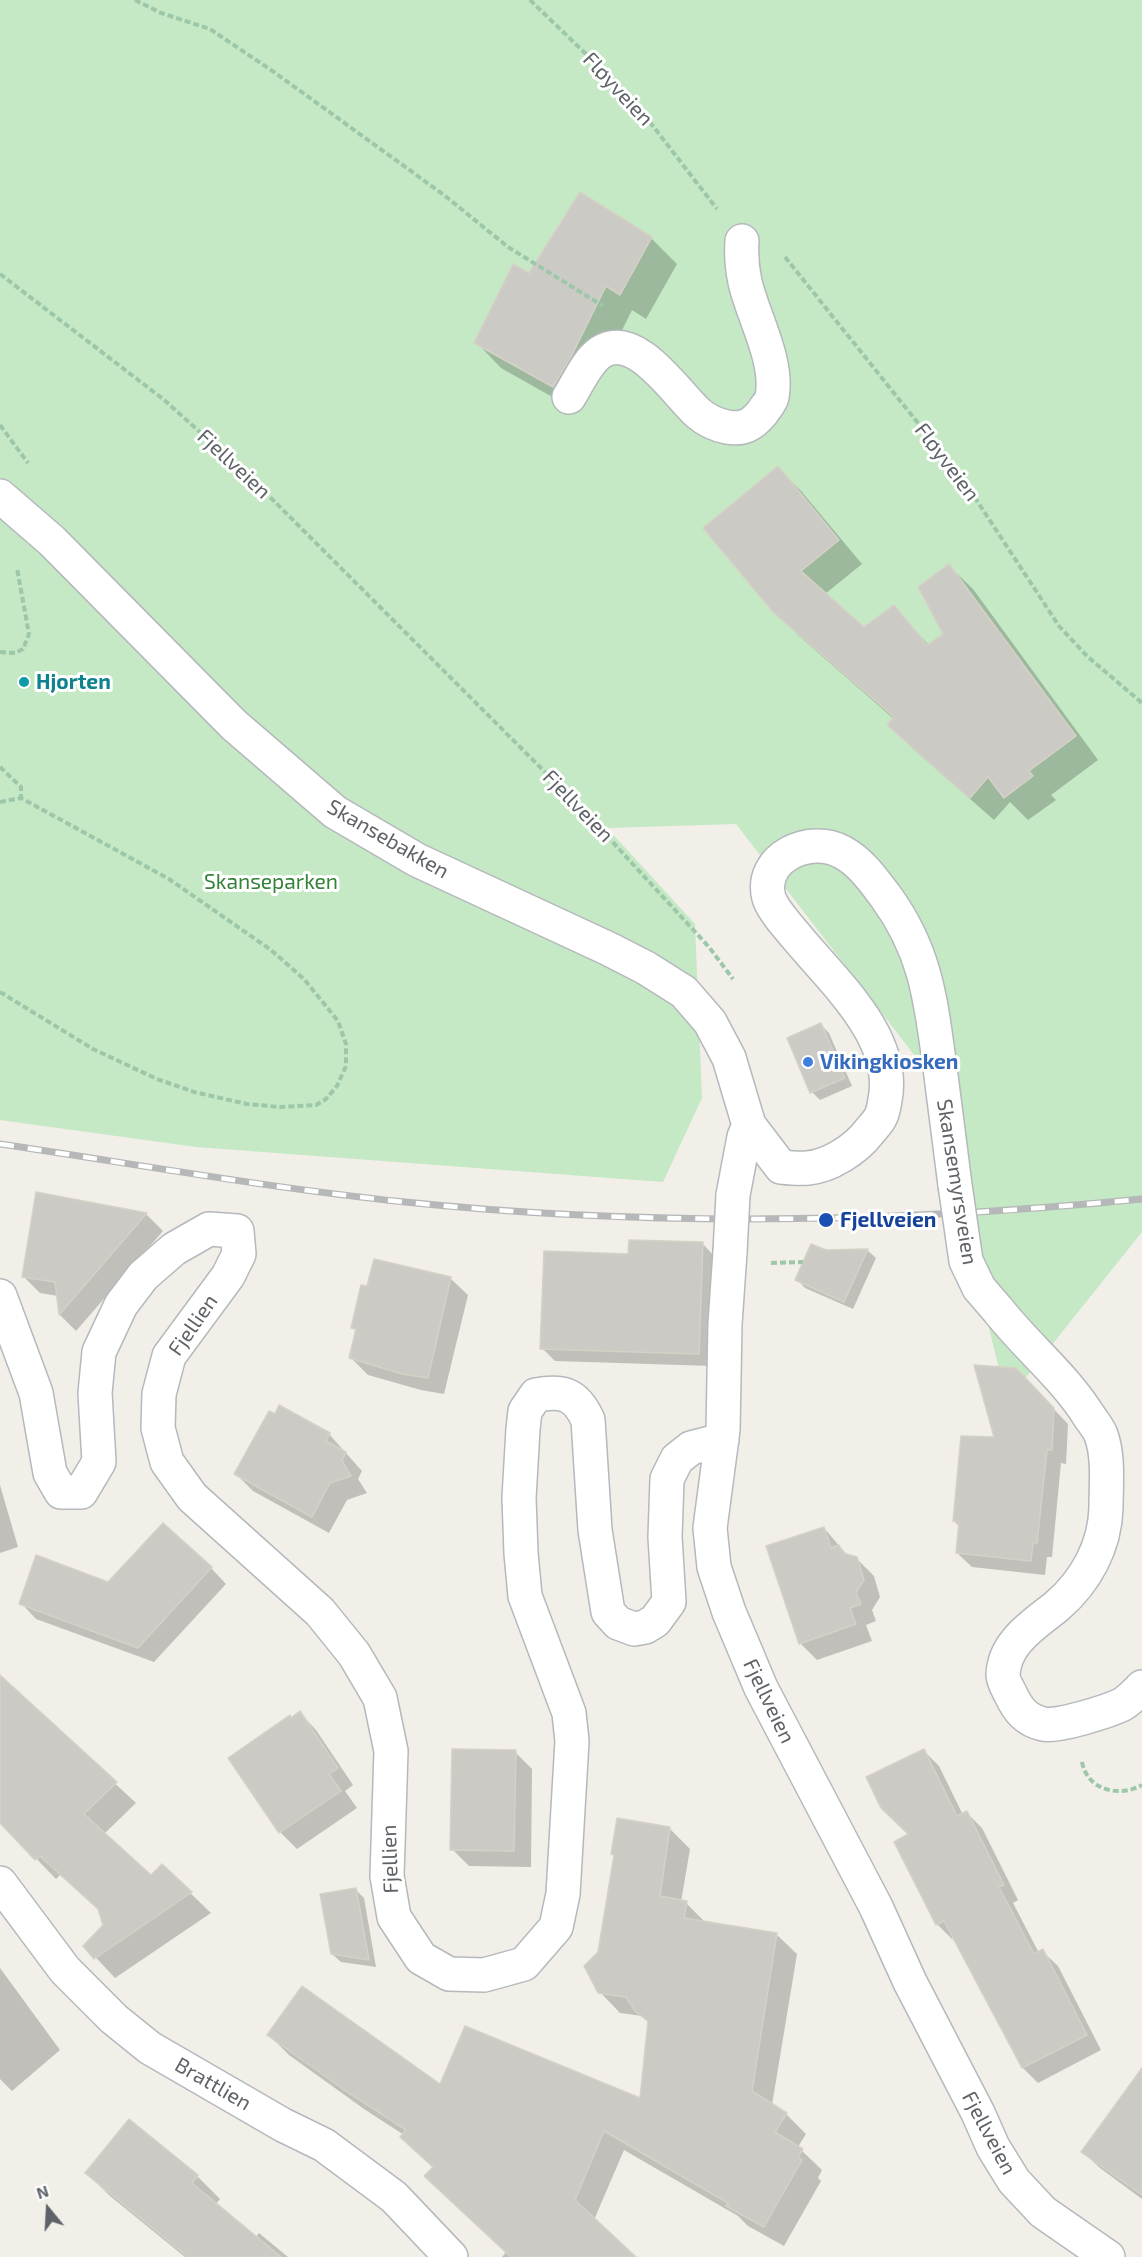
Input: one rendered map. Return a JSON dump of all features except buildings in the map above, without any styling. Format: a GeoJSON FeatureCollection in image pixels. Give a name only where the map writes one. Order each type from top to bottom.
{"type":"FeatureCollection","features":[{"type":"Feature","properties":{"kind":"street"},"geometry":{"type":"LineString","coordinates":[[569,397],[593,359],[610,348],[622,349],[634,352],[650,362],[700,415],[718,425],[736,428],[750,426],[772,399],[772,380],[769,358],[745,283],[741,259],[742,241]]}},
{"type":"Feature","properties":{"kind":"street","name":"Skansebakken"},"geometry":{"type":"LineString","coordinates":[[0,496],[52,541],[234,725],[335,812],[417,860],[609,949],[646,968],[684,992],[710,1022],[729,1058],[749,1125]]}},
{"type":"Feature","properties":{"kind":"street","name":"Skansemyrsveien"},"geometry":{"type":"LineString","coordinates":[[749,1125],[781,1167],[810,1168],[834,1159],[860,1143],[882,1116],[887,1087],[885,1061],[872,1032],[844,993],[788,926],[770,898],[769,879],[779,861],[794,849],[816,844],[842,851],[867,871],[894,909],[915,946],[929,990],[966,1261],[979,1288],[1018,1335],[1076,1396],[1101,1436],[1107,1470],[1106,1521],[1091,1564],[1078,1584],[1058,1605],[1035,1623],[1011,1647],[1003,1677],[1018,1711],[1044,1725],[1098,1714],[1124,1704],[1142,1687]]}},
{"type":"Feature","properties":{"kind":"street","name":"Fjellveien"},"geometry":{"type":"LineString","coordinates":[[749,1125],[744,1137],[733,1196],[724,1324],[722,1440],[710,1528],[714,1567],[729,1612],[761,1688],[876,1907],[910,1982],[978,2113],[993,2147],[1014,2181],[1043,2212],[1108,2257]]}},
{"type":"Feature","properties":{"kind":"street","name":"Fjellien"},"geometry":{"type":"LineString","coordinates":[[0,1296],[36,1393],[50,1473],[61,1492],[81,1492],[99,1462],[95,1393],[99,1353],[121,1305],[143,1276],[174,1249],[209,1229],[237,1231],[239,1254],[228,1276],[170,1356],[159,1394],[158,1428],[167,1462],[192,1497],[320,1612],[354,1654],[380,1698],[391,1751],[387,1876],[394,1917],[421,1958],[449,1974],[484,1975],[524,1964],[556,1927],[563,1894],[572,1741],[569,1713],[525,1596],[519,1498],[525,1411],[536,1395],[554,1392],[573,1398],[582,1406],[588,1420],[596,1530],[608,1612],[618,1623],[634,1629],[645,1627],[655,1621],[669,1602],[665,1537],[667,1479],[677,1458],[691,1448],[722,1440]]}},
{"type":"Feature","properties":{"kind":"street","name":"Brattlien"},"geometry":{"type":"LineString","coordinates":[[0,1883],[65,1970],[114,2019],[150,2048],[283,2125],[324,2145],[394,2197],[451,2257]]}},
{"type":"Feature","properties":{"kind":"path"},"geometry":{"type":"LineString","coordinates":[[135,0],[161,13],[210,29],[274,72],[444,195],[508,247],[604,307],[617,321],[622,349]]}},
{"type":"Feature","properties":{"kind":"path","name":"Fløyveien"},"geometry":{"type":"LineString","coordinates":[[530,0],[646,117],[742,241],[756,237],[775,245],[962,478],[1059,626],[1088,656],[1142,703]]}},
{"type":"Feature","properties":{"kind":"path","name":"Fjellveien"},"geometry":{"type":"LineString","coordinates":[[0,274],[163,399],[250,477],[585,812],[709,947],[735,983]]}},
{"type":"Feature","properties":{"kind":"path"},"geometry":{"type":"LineString","coordinates":[[1,651],[15,653],[23,649],[29,634],[16,558],[52,541]]}},
{"type":"Feature","properties":{"kind":"path"},"geometry":{"type":"LineString","coordinates":[[0,767],[21,787],[21,798]]}},
{"type":"Feature","properties":{"kind":"path"},"geometry":{"type":"LineString","coordinates":[[0,802],[21,798],[169,879],[271,950],[304,978],[338,1021],[346,1044],[346,1066],[337,1086],[326,1099],[315,1105],[280,1107],[248,1104],[194,1092],[157,1079],[93,1049],[0,992]]}},
{"type":"Feature","properties":{"kind":"path"},"geometry":{"type":"LineString","coordinates":[[1074,1720],[1083,1770],[1096,1786],[1116,1792],[1135,1789],[1142,1785]]}},
{"type":"Feature","properties":{"kind":"green space","name":"Skanseparken"},"geometry":{"type":"Polygon","coordinates":[[[0,0],[1142,0],[1142,1232],[1007,1401],[925,1069],[736,824],[607,828],[695,924],[702,1098],[663,1182],[196,1147],[0,1120],[0,0]]]}},
{"type":"Feature","properties":{"kind":"railway"},"geometry":{"type":"LineString","coordinates":[[0,1144],[253,1183],[354,1196],[497,1210],[589,1215],[774,1219],[866,1217],[958,1213],[1142,1199]]}},
{"type":"Feature","properties":{"kind":"place","name":"Hjorten"},"geometry":{"type":"Point","coordinates":[24,682]}},
{"type":"Feature","properties":{"kind":"place","name":"Vikingkiosken"},"geometry":{"type":"Point","coordinates":[808,1062]}},
{"type":"Feature","properties":{"kind":"place","name":"Fjellveien"},"geometry":{"type":"Point","coordinates":[826,1220]}}]}
